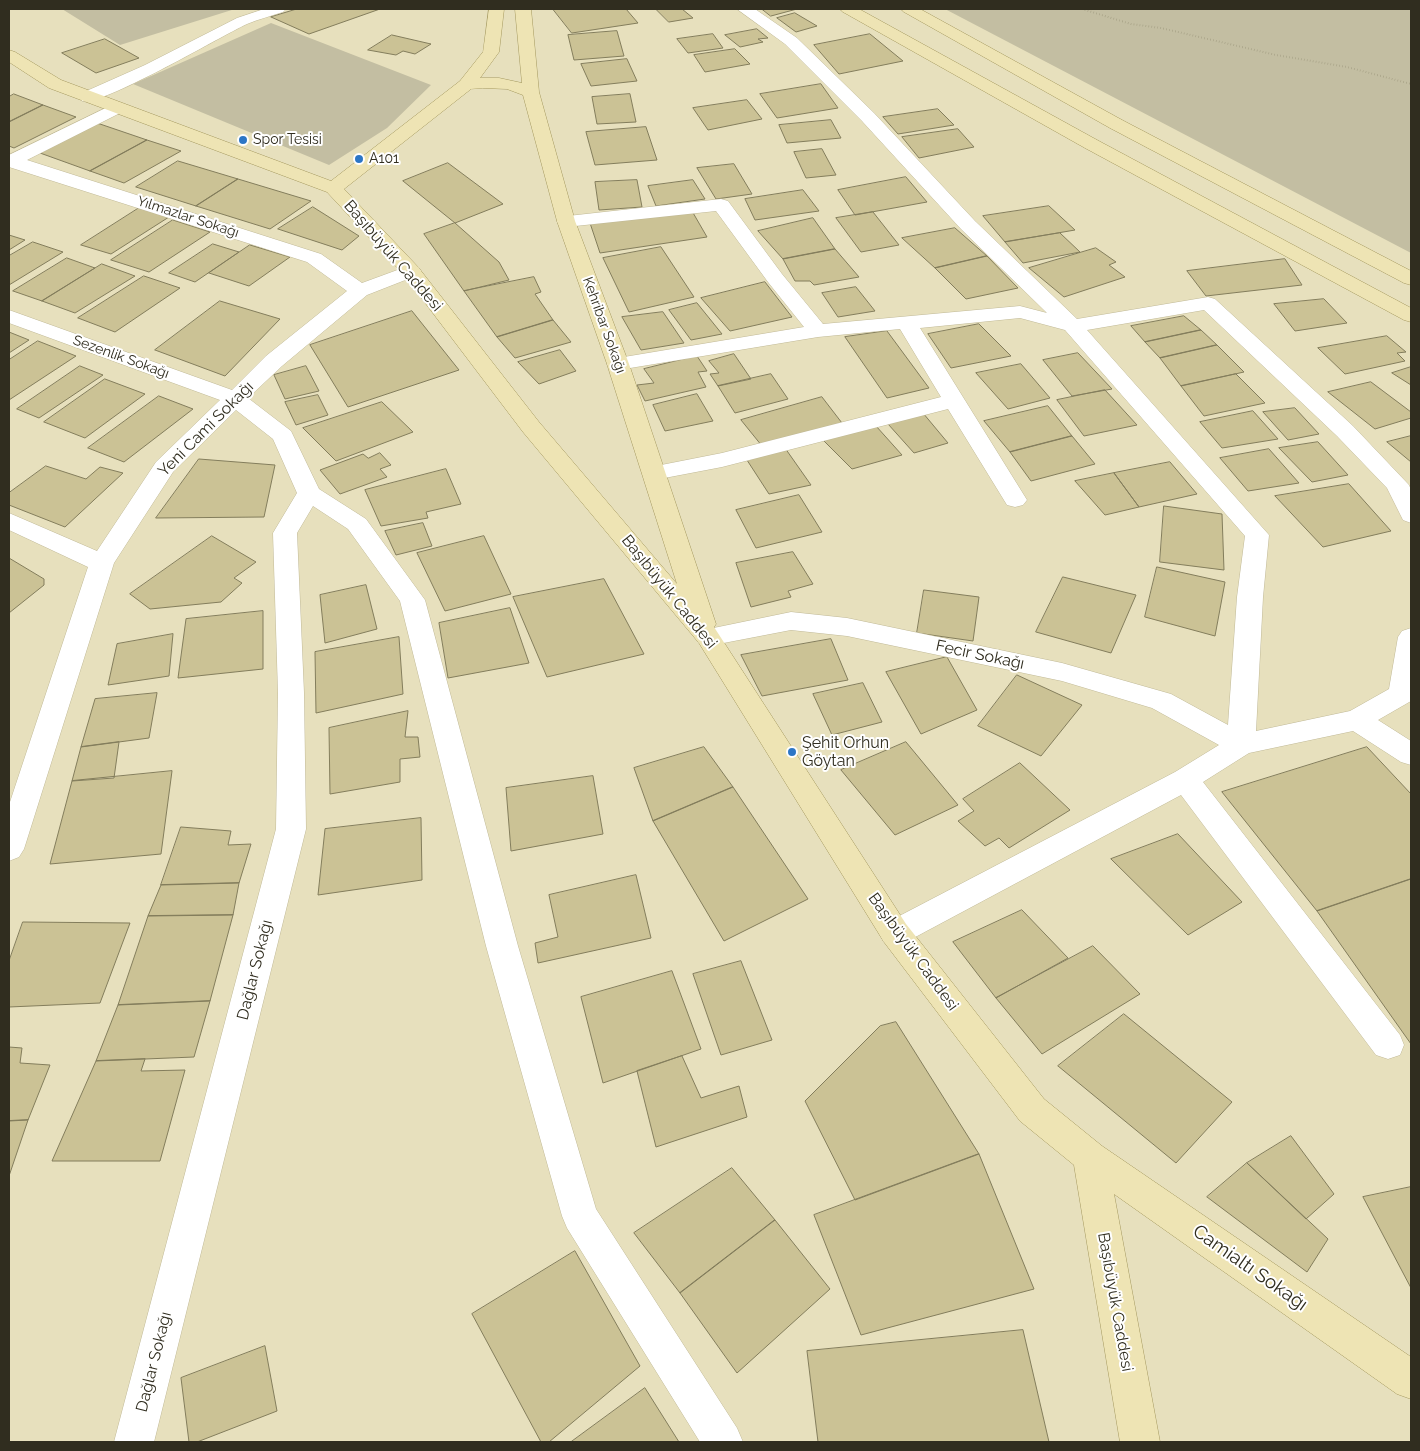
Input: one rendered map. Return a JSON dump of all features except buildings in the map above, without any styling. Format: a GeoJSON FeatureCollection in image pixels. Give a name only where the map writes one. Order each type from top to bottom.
{"type":"FeatureCollection","features":[{"type":"Feature","properties":{"kind":"main road"},"geometry":{"type":"LineString","coordinates":[[333,188],[466,85],[491,52],[496,9]]}},
{"type":"Feature","properties":{"kind":"main road","name":"Kehribar Sokağı"},"geometry":{"type":"LineString","coordinates":[[523,9],[531,92],[566,221],[618,364],[708,637]]}},
{"type":"Feature","properties":{"kind":"main road"},"geometry":{"type":"LineString","coordinates":[[848,9],[1091,144],[1411,316]]}},
{"type":"Feature","properties":{"kind":"main road"},"geometry":{"type":"LineString","coordinates":[[909,9],[1116,124],[1411,280]]}},
{"type":"Feature","properties":{"kind":"main road","name":"Başıbüyük Caddesi"},"geometry":{"type":"LineString","coordinates":[[9,54],[55,84],[333,188],[411,271],[531,427],[708,637],[895,933],[1032,1110],[1090,1157],[1140,1442]]}},
{"type":"Feature","properties":{"kind":"main road"},"geometry":{"type":"LineString","coordinates":[[466,85],[500,82],[518,85],[531,92]]}},
{"type":"Feature","properties":{"kind":"main road","name":"Camialtı Sokağı"},"geometry":{"type":"LineString","coordinates":[[1090,1157],[1411,1380]]}},
{"type":"Feature","properties":{"kind":"street"},"geometry":{"type":"LineString","coordinates":[[88,97],[152,68],[242,21],[278,9]]}},
{"type":"Feature","properties":{"kind":"street"},"geometry":{"type":"LineString","coordinates":[[745,9],[791,41],[868,117],[968,225],[1072,326],[1257,535],[1250,598],[1241,744]]}},
{"type":"Feature","properties":{"kind":"street"},"geometry":{"type":"LineString","coordinates":[[9,161],[116,108]]}},
{"type":"Feature","properties":{"kind":"street","name":"Yılmazlar Sokağı"},"geometry":{"type":"LineString","coordinates":[[9,161],[314,258],[360,291]]}},
{"type":"Feature","properties":{"kind":"street"},"geometry":{"type":"LineString","coordinates":[[566,221],[721,205],[775,278],[818,330]]}},
{"type":"Feature","properties":{"kind":"street","name":"Yeni Cami Sokağı"},"geometry":{"type":"LineString","coordinates":[[9,849],[102,563],[164,467],[274,361],[360,291],[411,271]]}},
{"type":"Feature","properties":{"kind":"street"},"geometry":{"type":"LineString","coordinates":[[618,364],[818,330],[1020,312],[1072,326],[1208,303],[1344,431],[1397,485],[1411,515]]}},
{"type":"Feature","properties":{"kind":"street","name":"Sezenlik Sokağı"},"geometry":{"type":"LineString","coordinates":[[9,316],[234,398],[283,436],[309,493]]}},
{"type":"Feature","properties":{"kind":"street"},"geometry":{"type":"LineString","coordinates":[[906,322],[1015,500]]}},
{"type":"Feature","properties":{"kind":"street"},"geometry":{"type":"LineString","coordinates":[[654,473],[722,460],[953,401]]}},
{"type":"Feature","properties":{"kind":"street"},"geometry":{"type":"LineString","coordinates":[[309,493],[357,524],[412,600],[502,946],[580,1216],[723,1442]]}},
{"type":"Feature","properties":{"kind":"street","name":"Dağlar Sokağı"},"geometry":{"type":"LineString","coordinates":[[134,1442],[291,829],[291,693],[285,533],[309,493]]}},
{"type":"Feature","properties":{"kind":"street"},"geometry":{"type":"LineString","coordinates":[[9,521],[102,563]]}},
{"type":"Feature","properties":{"kind":"street","name":"Fecir Sokağı"},"geometry":{"type":"LineString","coordinates":[[708,637],[790,621],[848,627],[1062,672],[1160,701],[1241,744]]}},
{"type":"Feature","properties":{"kind":"street"},"geometry":{"type":"LineString","coordinates":[[895,933],[1185,780],[1241,744],[1357,720],[1402,694],[1411,637]]}},
{"type":"Feature","properties":{"kind":"street"},"geometry":{"type":"LineString","coordinates":[[1357,720],[1411,755]]}},
{"type":"Feature","properties":{"kind":"street"},"geometry":{"type":"LineString","coordinates":[[1185,780],[1388,1044]]}},
{"type":"Feature","properties":{"kind":"path"},"geometry":{"type":"LineString","coordinates":[[1082,9],[1132,24],[1161,28],[1276,55],[1347,67],[1411,84]]}},
{"type":"Feature","properties":{"kind":"shaded area"},"geometry":{"type":"Polygon","coordinates":[[[62,9],[235,9],[120,45],[62,9]]]}},
{"type":"Feature","properties":{"kind":"shaded area"},"geometry":{"type":"Polygon","coordinates":[[[945,9],[1411,9],[1411,253],[945,9]]]}},
{"type":"Feature","properties":{"kind":"shaded area"},"geometry":{"type":"Polygon","coordinates":[[[271,23],[431,85],[387,128],[329,165],[133,84],[271,23]]]}},
{"type":"Feature","properties":{"kind":"place","name":"Spor Tesisi"},"geometry":{"type":"Point","coordinates":[243,140]}},
{"type":"Feature","properties":{"kind":"place","name":"A101"},"geometry":{"type":"Point","coordinates":[359,159]}},
{"type":"Feature","properties":{"kind":"place","name":"Şehit Orhun Göytan"},"geometry":{"type":"Point","coordinates":[792,752]}}]}
